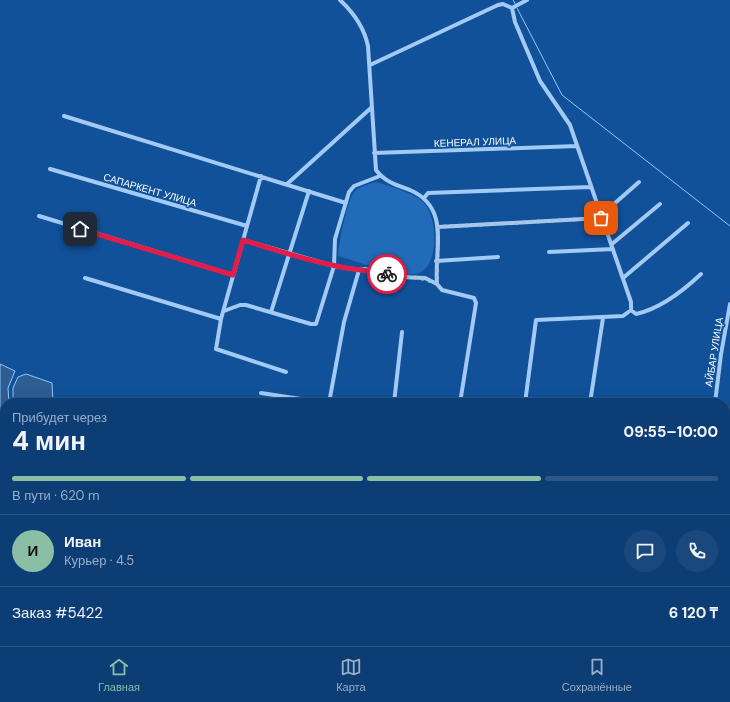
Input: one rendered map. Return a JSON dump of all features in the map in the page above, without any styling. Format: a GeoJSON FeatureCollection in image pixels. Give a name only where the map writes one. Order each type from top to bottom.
{"type":"FeatureCollection","features":[{"type":"Feature","properties":{"kind":"street"},"geometry":{"type":"LineString","coordinates":[[340,0],[358,21],[364,31],[368,46],[376,170],[387,182],[424,198],[432,207],[438,227],[436,261],[437,284]]}},
{"type":"Feature","properties":{"kind":"street"},"geometry":{"type":"LineString","coordinates":[[512,8],[527,0]]}},
{"type":"Feature","properties":{"kind":"street"},"geometry":{"type":"LineString","coordinates":[[370,65],[498,6],[503,4],[512,8]]}},
{"type":"Feature","properties":{"kind":"street"},"geometry":{"type":"LineString","coordinates":[[512,8],[515,22],[540,81],[570,125],[632,302],[631,310],[623,316],[536,320],[526,398]]}},
{"type":"Feature","properties":{"kind":"street"},"geometry":{"type":"LineString","coordinates":[[287,184],[372,107]]}},
{"type":"Feature","properties":{"kind":"street"},"geometry":{"type":"LineString","coordinates":[[64,116],[346,203]]}},
{"type":"Feature","properties":{"kind":"street","name":"КЕНЕРАЛ УЛИЦА"},"geometry":{"type":"LineString","coordinates":[[374,153],[577,146]]}},
{"type":"Feature","properties":{"kind":"street","name":"САПАРКЕНТ УЛИЦА"},"geometry":{"type":"LineString","coordinates":[[50,169],[247,226]]}},
{"type":"Feature","properties":{"kind":"street"},"geometry":{"type":"LineString","coordinates":[[261,176],[221,319],[216,349],[286,372]]}},
{"type":"Feature","properties":{"kind":"street"},"geometry":{"type":"LineString","coordinates":[[224,311],[240,305],[246,305],[310,324],[316,324],[334,266],[335,239],[349,192],[354,186],[380,176]]}},
{"type":"Feature","properties":{"kind":"street"},"geometry":{"type":"LineString","coordinates":[[438,227],[601,216],[639,182]]}},
{"type":"Feature","properties":{"kind":"street"},"geometry":{"type":"LineString","coordinates":[[424,198],[428,193],[591,187]]}},
{"type":"Feature","properties":{"kind":"street"},"geometry":{"type":"LineString","coordinates":[[271,312],[308,191]]}},
{"type":"Feature","properties":{"kind":"street"},"geometry":{"type":"LineString","coordinates":[[612,244],[660,204]]}},
{"type":"Feature","properties":{"kind":"street"},"geometry":{"type":"LineString","coordinates":[[39,216],[233,275]]}},
{"type":"Feature","properties":{"kind":"street"},"geometry":{"type":"LineString","coordinates":[[623,278],[688,224]]}},
{"type":"Feature","properties":{"kind":"street"},"geometry":{"type":"LineString","coordinates":[[243,240],[334,266],[359,270],[365,269],[400,277],[425,278],[437,284],[442,290],[474,298],[476,303],[461,398]]}},
{"type":"Feature","properties":{"kind":"street"},"geometry":{"type":"LineString","coordinates":[[549,252],[613,250]]}},
{"type":"Feature","properties":{"kind":"street"},"geometry":{"type":"LineString","coordinates":[[436,261],[498,257]]}},
{"type":"Feature","properties":{"kind":"street"},"geometry":{"type":"LineString","coordinates":[[329,398],[344,322],[359,270]]}},
{"type":"Feature","properties":{"kind":"street"},"geometry":{"type":"LineString","coordinates":[[631,310],[636,314],[655,307],[692,282],[701,274]]}},
{"type":"Feature","properties":{"kind":"street"},"geometry":{"type":"LineString","coordinates":[[85,278],[221,319]]}},
{"type":"Feature","properties":{"kind":"street","name":"АЙБАР УЛИЦА"},"geometry":{"type":"LineString","coordinates":[[716,398],[721,354],[730,304]]}},
{"type":"Feature","properties":{"kind":"street"},"geometry":{"type":"LineString","coordinates":[[591,398],[603,318]]}},
{"type":"Feature","properties":{"kind":"street"},"geometry":{"type":"LineString","coordinates":[[395,398],[402,332]]}},
{"type":"Feature","properties":{"kind":"street"},"geometry":{"type":"LineString","coordinates":[[261,393],[294,398]]}},
{"type":"Feature","properties":{"kind":"shaded area"},"geometry":{"type":"Polygon","coordinates":[[[376,182],[411,195],[422,201],[427,207],[434,227],[433,250],[431,260],[426,268],[419,273],[401,274],[390,272],[338,256],[344,221],[353,195],[356,190],[376,182]]]}},
{"type":"Feature","properties":{"kind":"shaded area"},"geometry":{"type":"Polygon","coordinates":[[[0,364],[15,371],[8,388],[9,398],[0,398],[0,364]]]}},
{"type":"Feature","properties":{"kind":"shaded area"},"geometry":{"type":"Polygon","coordinates":[[[26,374],[52,383],[53,398],[13,398],[13,388],[18,377],[26,374]]]}},
{"type":"Feature","properties":{"kind":"waterway"},"geometry":{"type":"LineString","coordinates":[[513,0],[516,5]]}},
{"type":"Feature","properties":{"kind":"waterway"},"geometry":{"type":"LineString","coordinates":[[517,8],[562,95],[730,226]]}},
{"type":"Feature","properties":{"kind":"way so far"},"geometry":{"type":"LineString","coordinates":[[387,274],[400,277],[425,278],[437,284],[436,261],[438,227],[601,218]]}},
{"type":"Feature","properties":{"kind":"route"},"geometry":{"type":"LineString","coordinates":[[80,229],[233,275],[243,240],[324,264],[359,270],[365,269],[387,274]]}}]}
